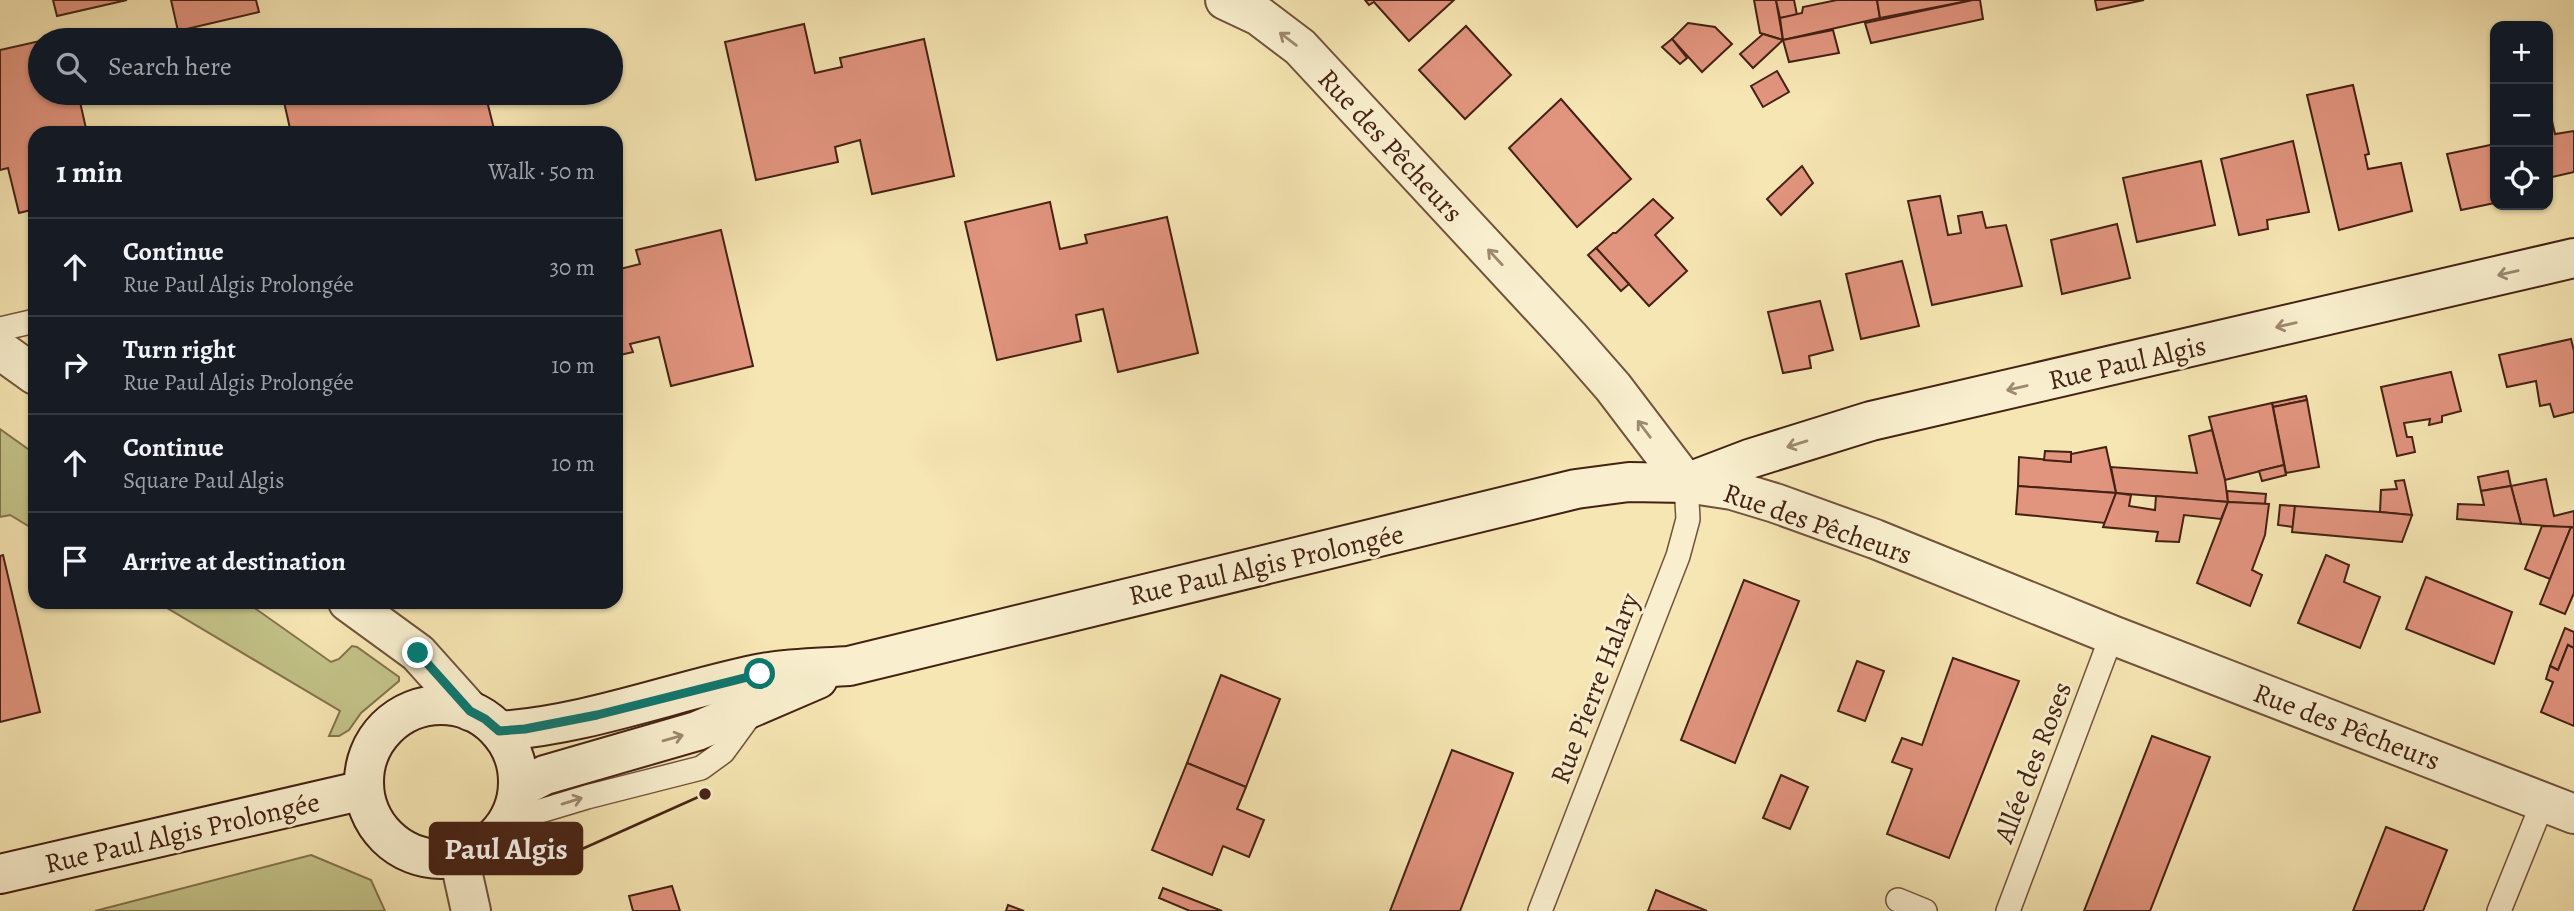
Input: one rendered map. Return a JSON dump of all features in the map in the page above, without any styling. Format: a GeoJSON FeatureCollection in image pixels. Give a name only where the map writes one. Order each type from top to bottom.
{"type":"FeatureCollection","features":[{"type":"Feature","properties":{"kind":"street","name":"Rue des Pêcheurs"},"geometry":{"type":"LineString","coordinates":[[1225,0],[1259,16],[1300,47],[1571,339],[1613,387],[1686,483],[1732,490],[1875,539],[2112,635],[2558,808]]}},
{"type":"Feature","properties":{"kind":"street","name":"Rue Paul Algis"},"geometry":{"type":"LineString","coordinates":[[1686,483],[1749,459],[1871,421],[2574,258]]}},
{"type":"Feature","properties":{"kind":"street"},"geometry":{"type":"LineString","coordinates":[[0,349],[28,370]]}},
{"type":"Feature","properties":{"kind":"street","name":"Rue Paul Algis Prolongée"},"geometry":{"type":"LineString","coordinates":[[849,666],[697,731],[545,775],[512,805],[494,837],[478,849],[459,857],[433,859],[407,852],[386,836],[371,814],[364,790],[370,751],[380,734],[394,720],[431,705],[450,705],[484,721],[525,729],[597,715],[760,674],[849,666],[1576,489],[1629,482],[1686,483]]}},
{"type":"Feature","properties":{"kind":"street"},"geometry":{"type":"LineString","coordinates":[[357,609],[418,653],[510,749],[516,768],[512,805]]}},
{"type":"Feature","properties":{"kind":"street","name":"Rue Paul Algis Prolongée"},"geometry":{"type":"LineString","coordinates":[[0,874],[364,790]]}},
{"type":"Feature","properties":{"kind":"street"},"geometry":{"type":"LineString","coordinates":[[459,857],[471,911]]}},
{"type":"Feature","properties":{"kind":"lane"},"geometry":{"type":"LineString","coordinates":[[0,329],[28,323]]}},
{"type":"Feature","properties":{"kind":"lane","name":"Rue Pierre Halary"},"geometry":{"type":"LineString","coordinates":[[1540,911],[1678,556],[1688,519],[1686,483]]}},
{"type":"Feature","properties":{"kind":"lane","name":"Allée des Roses"},"geometry":{"type":"LineString","coordinates":[[2008,911],[2112,635]]}},
{"type":"Feature","properties":{"kind":"lane"},"geometry":{"type":"LineString","coordinates":[[2499,911],[2558,808]]}},
{"type":"Feature","properties":{"kind":"lane"},"geometry":{"type":"LineString","coordinates":[[1898,900],[1926,911]]}},
{"type":"Feature","properties":{"kind":"green space"},"geometry":{"type":"Polygon","coordinates":[[[0,429],[28,449],[28,526],[10,515],[0,517],[0,429]]]}},
{"type":"Feature","properties":{"kind":"green space"},"geometry":{"type":"Polygon","coordinates":[[[169,609],[256,609],[331,662],[339,659],[352,646],[357,647],[399,677],[399,681],[361,713],[349,730],[339,736],[329,736],[340,711],[169,609]]]}},
{"type":"Feature","properties":{"kind":"green space"},"geometry":{"type":"Polygon","coordinates":[[[311,855],[371,880],[385,911],[95,911],[311,855]]]}},
{"type":"Feature","properties":{"kind":"building"},"geometry":{"type":"Polygon","coordinates":[[[53,0],[127,0],[57,16],[53,0]]]}},
{"type":"Feature","properties":{"kind":"building"},"geometry":{"type":"Polygon","coordinates":[[[171,0],[256,0],[259,12],[191,28],[177,28],[171,0]]]}},
{"type":"Feature","properties":{"kind":"building"},"geometry":{"type":"Polygon","coordinates":[[[1365,0],[1454,0],[1409,41],[1374,2],[1369,5],[1365,0]]]}},
{"type":"Feature","properties":{"kind":"building"},"geometry":{"type":"Polygon","coordinates":[[[1754,0],[1776,0],[1783,40],[1760,33],[1754,0]]]}},
{"type":"Feature","properties":{"kind":"building"},"geometry":{"type":"Polygon","coordinates":[[[1776,0],[1794,0],[1797,15],[1780,18],[1776,0]]]}},
{"type":"Feature","properties":{"kind":"building"},"geometry":{"type":"Polygon","coordinates":[[[1837,0],[1877,0],[1880,18],[1783,40],[1780,18],[1802,13],[1803,7],[1837,0]]]}},
{"type":"Feature","properties":{"kind":"building"},"geometry":{"type":"Polygon","coordinates":[[[1877,0],[1973,0],[1880,18],[1877,0]]]}},
{"type":"Feature","properties":{"kind":"building"},"geometry":{"type":"Polygon","coordinates":[[[1980,0],[1983,19],[1871,43],[1865,23],[1980,0]]]}},
{"type":"Feature","properties":{"kind":"building"},"geometry":{"type":"Polygon","coordinates":[[[2095,0],[2144,0],[2097,10],[2095,0]]]}},
{"type":"Feature","properties":{"kind":"building"},"geometry":{"type":"Polygon","coordinates":[[[1688,23],[1715,27],[1732,44],[1702,72],[1672,39],[1688,23]]]}},
{"type":"Feature","properties":{"kind":"building"},"geometry":{"type":"Polygon","coordinates":[[[804,24],[815,73],[842,67],[840,58],[924,39],[954,176],[872,194],[860,140],[835,147],[838,162],[756,180],[725,42],[804,24]]]}},
{"type":"Feature","properties":{"kind":"building"},"geometry":{"type":"Polygon","coordinates":[[[1466,26],[1511,75],[1465,119],[1419,70],[1466,26]]]}},
{"type":"Feature","properties":{"kind":"building"},"geometry":{"type":"Polygon","coordinates":[[[1833,30],[1839,53],[1789,62],[1783,40],[1833,30]]]}},
{"type":"Feature","properties":{"kind":"building"},"geometry":{"type":"Polygon","coordinates":[[[1763,34],[1783,40],[1753,68],[1740,54],[1763,34]]]}},
{"type":"Feature","properties":{"kind":"building"},"geometry":{"type":"Polygon","coordinates":[[[1672,39],[1687,58],[1680,64],[1662,47],[1672,39]]]}},
{"type":"Feature","properties":{"kind":"building"},"geometry":{"type":"Polygon","coordinates":[[[28,44],[28,105],[81,105],[85,126],[28,126],[28,211],[19,213],[8,168],[0,170],[0,50],[28,44]]]}},
{"type":"Feature","properties":{"kind":"building"},"geometry":{"type":"Polygon","coordinates":[[[1777,71],[1789,92],[1763,107],[1751,86],[1777,71]]]}},
{"type":"Feature","properties":{"kind":"building"},"geometry":{"type":"Polygon","coordinates":[[[2353,85],[2369,154],[2365,155],[2368,169],[2401,163],[2412,211],[2339,230],[2307,95],[2353,85]]]}},
{"type":"Feature","properties":{"kind":"building"},"geometry":{"type":"Polygon","coordinates":[[[1561,99],[1631,179],[1577,227],[1509,148],[1561,99]]]}},
{"type":"Feature","properties":{"kind":"building"},"geometry":{"type":"Polygon","coordinates":[[[285,105],[488,105],[493,126],[289,126],[285,105]]]}},
{"type":"Feature","properties":{"kind":"building"},"geometry":{"type":"Polygon","coordinates":[[[2553,125],[2555,134],[2574,131],[2574,172],[2553,177],[2553,125]]]}},
{"type":"Feature","properties":{"kind":"building"},"geometry":{"type":"Polygon","coordinates":[[[2293,141],[2309,212],[2267,220],[2268,229],[2239,235],[2221,159],[2293,141]]]}},
{"type":"Feature","properties":{"kind":"building"},"geometry":{"type":"Polygon","coordinates":[[[2490,145],[2490,204],[2461,210],[2447,154],[2490,145]]]}},
{"type":"Feature","properties":{"kind":"building"},"geometry":{"type":"Polygon","coordinates":[[[2201,161],[2215,225],[2137,242],[2123,178],[2201,161]]]}},
{"type":"Feature","properties":{"kind":"building"},"geometry":{"type":"Polygon","coordinates":[[[1802,166],[1813,183],[1781,215],[1767,199],[1802,166]]]}},
{"type":"Feature","properties":{"kind":"building"},"geometry":{"type":"Polygon","coordinates":[[[1940,196],[1948,235],[1961,233],[1958,216],[1982,212],[1986,228],[2006,225],[2022,286],[1932,305],[1908,201],[1940,196]]]}},
{"type":"Feature","properties":{"kind":"building"},"geometry":{"type":"Polygon","coordinates":[[[1653,199],[1673,218],[1655,235],[1687,271],[1649,306],[1596,248],[1653,199]]]}},
{"type":"Feature","properties":{"kind":"building"},"geometry":{"type":"Polygon","coordinates":[[[1050,202],[1060,249],[1087,243],[1085,235],[1167,217],[1198,353],[1118,372],[1103,309],[1076,315],[1081,341],[997,360],[965,222],[1050,202]]]}},
{"type":"Feature","properties":{"kind":"building"},"geometry":{"type":"Polygon","coordinates":[[[2117,224],[2130,278],[2062,294],[2051,240],[2117,224]]]}},
{"type":"Feature","properties":{"kind":"building"},"geometry":{"type":"Polygon","coordinates":[[[721,230],[753,366],[671,386],[659,337],[630,344],[633,352],[623,354],[623,268],[640,264],[636,250],[721,230]]]}},
{"type":"Feature","properties":{"kind":"building"},"geometry":{"type":"Polygon","coordinates":[[[1596,248],[1629,284],[1621,291],[1588,255],[1596,248]]]}},
{"type":"Feature","properties":{"kind":"building"},"geometry":{"type":"Polygon","coordinates":[[[1902,261],[1919,326],[1861,339],[1846,274],[1902,261]]]}},
{"type":"Feature","properties":{"kind":"building"},"geometry":{"type":"Polygon","coordinates":[[[1820,301],[1833,350],[1809,356],[1811,368],[1783,373],[1768,312],[1820,301]]]}},
{"type":"Feature","properties":{"kind":"building"},"geometry":{"type":"Polygon","coordinates":[[[2571,339],[2574,351],[2574,412],[2554,417],[2550,404],[2540,406],[2536,381],[2507,387],[2499,355],[2571,339]]]}},
{"type":"Feature","properties":{"kind":"building"},"geometry":{"type":"Polygon","coordinates":[[[2451,372],[2461,411],[2442,416],[2442,422],[2429,425],[2430,419],[2404,423],[2407,437],[2412,437],[2415,452],[2397,456],[2381,387],[2451,372]]]}},
{"type":"Feature","properties":{"kind":"building"},"geometry":{"type":"Polygon","coordinates":[[[2306,396],[2307,400],[2273,407],[2272,403],[2306,396]]]}},
{"type":"Feature","properties":{"kind":"building"},"geometry":{"type":"Polygon","coordinates":[[[2307,400],[2319,467],[2286,473],[2273,407],[2307,400]]]}},
{"type":"Feature","properties":{"kind":"building"},"geometry":{"type":"Polygon","coordinates":[[[2272,403],[2284,465],[2225,480],[2209,417],[2272,403]]]}},
{"type":"Feature","properties":{"kind":"building"},"geometry":{"type":"Polygon","coordinates":[[[2212,430],[2228,502],[2116,493],[2111,467],[2197,473],[2189,436],[2212,430]]]}},
{"type":"Feature","properties":{"kind":"building"},"geometry":{"type":"Polygon","coordinates":[[[2106,447],[2116,493],[2018,486],[2019,457],[2071,462],[2071,454],[2106,447]]]}},
{"type":"Feature","properties":{"kind":"building"},"geometry":{"type":"Polygon","coordinates":[[[2045,451],[2071,452],[2071,462],[2044,460],[2045,451]]]}},
{"type":"Feature","properties":{"kind":"building"},"geometry":{"type":"Polygon","coordinates":[[[2284,465],[2286,475],[2262,481],[2259,471],[2284,465]]]}},
{"type":"Feature","properties":{"kind":"building"},"geometry":{"type":"Polygon","coordinates":[[[2508,471],[2511,486],[2481,491],[2478,477],[2508,471]]]}},
{"type":"Feature","properties":{"kind":"building"},"geometry":{"type":"Polygon","coordinates":[[[2546,479],[2554,516],[2574,511],[2574,528],[2521,524],[2511,486],[2546,479]]]}},
{"type":"Feature","properties":{"kind":"building"},"geometry":{"type":"Polygon","coordinates":[[[2404,480],[2412,515],[2380,512],[2381,490],[2397,489],[2395,481],[2404,480]]]}},
{"type":"Feature","properties":{"kind":"building"},"geometry":{"type":"Polygon","coordinates":[[[2018,486],[2116,493],[2105,523],[2016,514],[2018,486]]]}},
{"type":"Feature","properties":{"kind":"building"},"geometry":{"type":"Polygon","coordinates":[[[2511,486],[2521,524],[2457,519],[2458,504],[2484,505],[2481,491],[2511,486]]]}},
{"type":"Feature","properties":{"kind":"building"},"geometry":{"type":"Polygon","coordinates":[[[2227,491],[2266,494],[2265,504],[2228,502],[2227,491]]]}},
{"type":"Feature","properties":{"kind":"building"},"geometry":{"type":"Polygon","coordinates":[[[2116,493],[2131,495],[2129,506],[2155,510],[2156,496],[2228,502],[2221,519],[2184,515],[2179,542],[2156,541],[2158,532],[2103,527],[2116,493]]]}},
{"type":"Feature","properties":{"kind":"building"},"geometry":{"type":"Polygon","coordinates":[[[2228,502],[2269,504],[2265,535],[2252,570],[2262,575],[2250,606],[2197,583],[2228,502]]]}},
{"type":"Feature","properties":{"kind":"building"},"geometry":{"type":"Polygon","coordinates":[[[2280,505],[2295,506],[2293,527],[2278,525],[2280,505]]]}},
{"type":"Feature","properties":{"kind":"building"},"geometry":{"type":"Polygon","coordinates":[[[2295,506],[2412,515],[2402,542],[2292,532],[2295,506]]]}},
{"type":"Feature","properties":{"kind":"building"},"geometry":{"type":"Polygon","coordinates":[[[2542,526],[2571,527],[2550,579],[2525,569],[2542,526]]]}},
{"type":"Feature","properties":{"kind":"building"},"geometry":{"type":"Polygon","coordinates":[[[2571,527],[2574,528],[2574,593],[2565,614],[2540,604],[2571,527]]]}},
{"type":"Feature","properties":{"kind":"building"},"geometry":{"type":"Polygon","coordinates":[[[3,555],[40,712],[0,722],[0,556],[3,555]]]}},
{"type":"Feature","properties":{"kind":"building"},"geometry":{"type":"Polygon","coordinates":[[[2326,555],[2349,565],[2344,582],[2380,597],[2360,648],[2298,623],[2326,555]]]}},
{"type":"Feature","properties":{"kind":"building"},"geometry":{"type":"Polygon","coordinates":[[[2426,577],[2512,612],[2494,664],[2406,629],[2426,577]]]}},
{"type":"Feature","properties":{"kind":"building"},"geometry":{"type":"Polygon","coordinates":[[[1744,580],[1799,601],[1735,763],[1681,740],[1744,580]]]}},
{"type":"Feature","properties":{"kind":"building"},"geometry":{"type":"Polygon","coordinates":[[[2565,628],[2574,632],[2574,648],[2568,645],[2558,670],[2550,666],[2565,628]]]}},
{"type":"Feature","properties":{"kind":"building"},"geometry":{"type":"Polygon","coordinates":[[[2568,645],[2574,648],[2574,726],[2541,712],[2553,682],[2546,679],[2550,666],[2558,670],[2568,645]]]}},
{"type":"Feature","properties":{"kind":"building"},"geometry":{"type":"Polygon","coordinates":[[[1953,658],[2019,681],[1949,858],[1887,834],[1912,769],[1892,762],[1902,738],[1922,745],[1953,658]]]}},
{"type":"Feature","properties":{"kind":"building"},"geometry":{"type":"Polygon","coordinates":[[[1857,661],[1884,671],[1865,721],[1838,711],[1857,661]]]}},
{"type":"Feature","properties":{"kind":"building"},"geometry":{"type":"Polygon","coordinates":[[[1221,675],[1280,699],[1246,787],[1187,763],[1221,675]]]}},
{"type":"Feature","properties":{"kind":"building"},"geometry":{"type":"Polygon","coordinates":[[[2152,736],[2210,757],[2150,911],[2084,911],[2152,736]]]}},
{"type":"Feature","properties":{"kind":"building"},"geometry":{"type":"Polygon","coordinates":[[[1452,750],[1513,773],[1460,911],[1390,911],[1452,750]]]}},
{"type":"Feature","properties":{"kind":"building"},"geometry":{"type":"Polygon","coordinates":[[[1187,763],[1246,787],[1237,809],[1264,820],[1249,857],[1223,846],[1212,875],[1152,850],[1187,763]]]}},
{"type":"Feature","properties":{"kind":"building"},"geometry":{"type":"Polygon","coordinates":[[[1781,775],[1808,787],[1790,829],[1763,818],[1781,775]]]}},
{"type":"Feature","properties":{"kind":"building"},"geometry":{"type":"Polygon","coordinates":[[[2386,827],[2447,850],[2423,911],[2353,911],[2386,827]]]}},
{"type":"Feature","properties":{"kind":"building"},"geometry":{"type":"Polygon","coordinates":[[[672,886],[680,911],[633,911],[629,896],[672,886]]]}},
{"type":"Feature","properties":{"kind":"building"},"geometry":{"type":"Polygon","coordinates":[[[1163,888],[1222,911],[1190,911],[1159,898],[1163,888]]]}},
{"type":"Feature","properties":{"kind":"building"},"geometry":{"type":"Polygon","coordinates":[[[1656,890],[1707,911],[1648,911],[1656,890]]]}},
{"type":"Feature","properties":{"kind":"building"},"geometry":{"type":"Polygon","coordinates":[[[1008,905],[1024,911],[1006,911],[1008,905]]]}},
{"type":"Feature","properties":{"kind":"place","name":"Paul Algis"},"geometry":{"type":"Point","coordinates":[705,794]}},
{"type":"Feature","properties":{"kind":"route"},"geometry":{"type":"LineString","coordinates":[[418,653],[470,711],[499,731],[525,729],[597,715],[760,674]]}}]}
